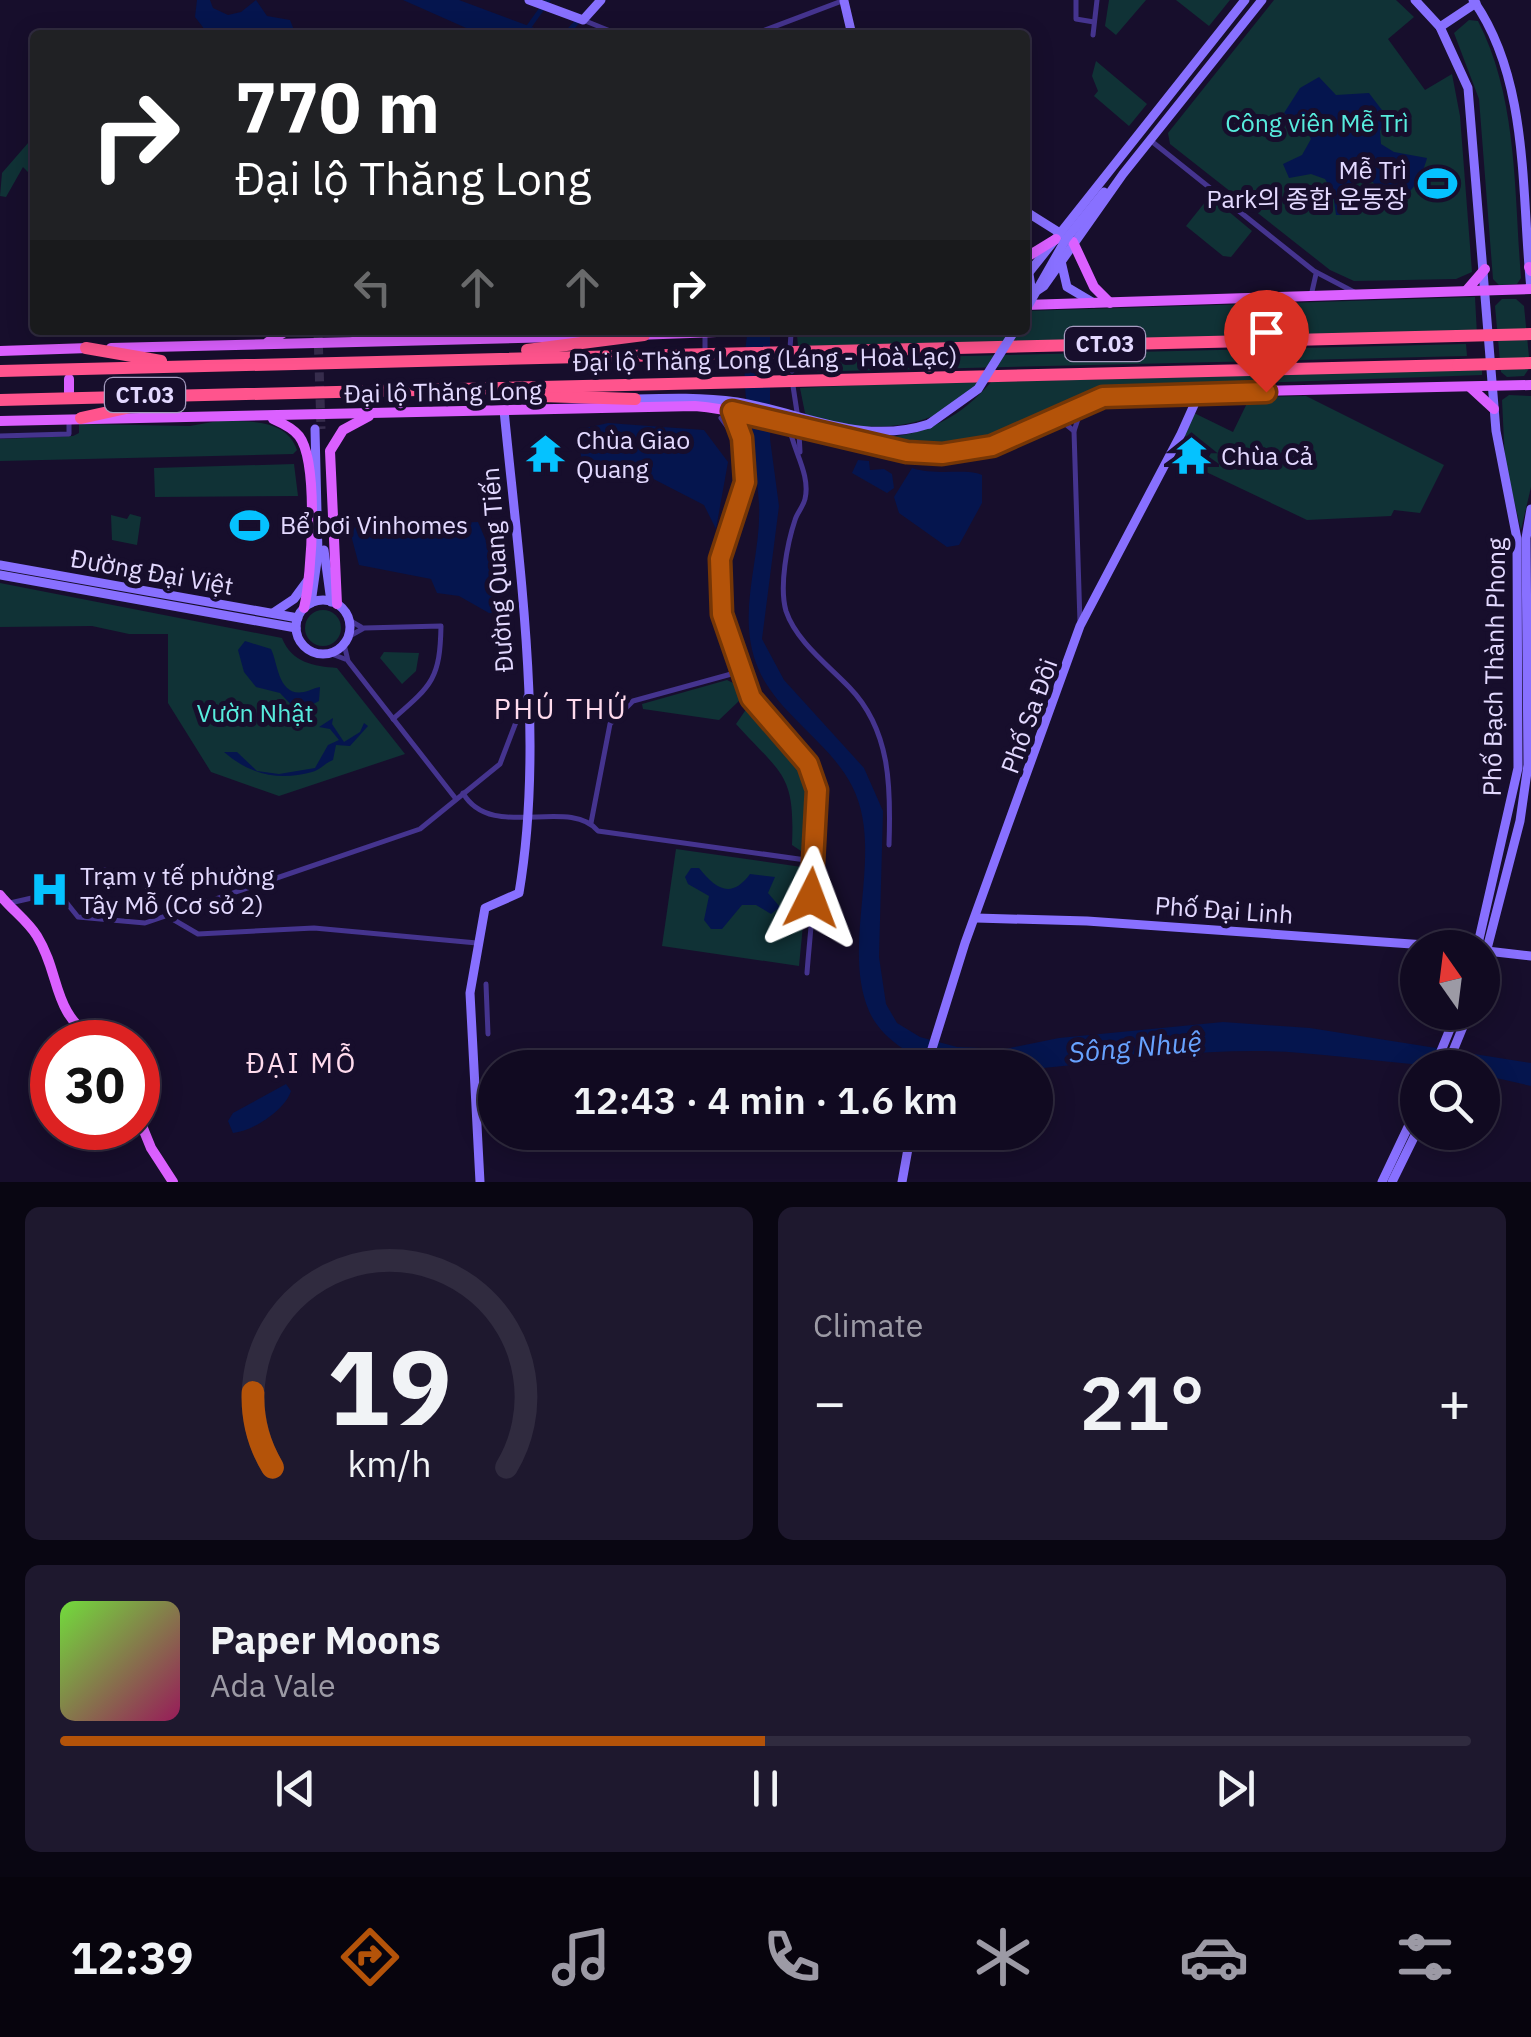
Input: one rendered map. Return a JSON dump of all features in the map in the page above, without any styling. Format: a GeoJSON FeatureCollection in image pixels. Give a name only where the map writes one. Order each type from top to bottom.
{"type":"FeatureCollection","features":[{"type":"Feature","properties":{"kind":"highway","name":"Đại lộ Thăng Long (Láng - Hoà Lạc)"},"geometry":{"type":"LineString","coordinates":[[0,371],[1531,334]]}},
{"type":"Feature","properties":{"kind":"highway"},"geometry":{"type":"LineString","coordinates":[[352,362],[546,348],[644,335]]}},
{"type":"Feature","properties":{"kind":"highway"},"geometry":{"type":"LineString","coordinates":[[86,348],[181,363],[258,364]]}},
{"type":"Feature","properties":{"kind":"highway","name":"Đại lộ Thăng Long (Láng - Hoà Lạc)"},"geometry":{"type":"LineString","coordinates":[[0,400],[1531,363]]}},
{"type":"Feature","properties":{"kind":"highway"},"geometry":{"type":"LineString","coordinates":[[337,391],[635,398]]}},
{"type":"Feature","properties":{"kind":"highway"},"geometry":{"type":"LineString","coordinates":[[75,418],[162,400],[290,392]]}},
{"type":"Feature","properties":{"kind":"main road"},"geometry":{"type":"LineString","coordinates":[[1030,255],[1058,236]]}},
{"type":"Feature","properties":{"kind":"main road"},"geometry":{"type":"LineString","coordinates":[[1073,242],[1094,287],[1111,303]]}},
{"type":"Feature","properties":{"kind":"main road"},"geometry":{"type":"LineString","coordinates":[[1465,291],[1485,268]]}},
{"type":"Feature","properties":{"kind":"main road"},"geometry":{"type":"LineString","coordinates":[[1030,308],[1531,289]]}},
{"type":"Feature","properties":{"kind":"main road"},"geometry":{"type":"LineString","coordinates":[[261,345],[279,335]]}},
{"type":"Feature","properties":{"kind":"main road"},"geometry":{"type":"LineString","coordinates":[[358,335],[368,340]]}},
{"type":"Feature","properties":{"kind":"main road","name":"Đại lộ Thăng Long"},"geometry":{"type":"LineString","coordinates":[[0,351],[644,335]]}},
{"type":"Feature","properties":{"kind":"main road"},"geometry":{"type":"LineString","coordinates":[[68,349],[69,398],[75,418]]}},
{"type":"Feature","properties":{"kind":"main road","name":"Đại lộ Thăng Long"},"geometry":{"type":"LineString","coordinates":[[0,421],[695,406],[738,409],[907,452],[942,454],[992,446],[1082,404],[1122,394],[1531,385]]}},
{"type":"Feature","properties":{"kind":"main road"},"geometry":{"type":"LineString","coordinates":[[1469,386],[1494,409]]}},
{"type":"Feature","properties":{"kind":"main road"},"geometry":{"type":"LineString","coordinates":[[576,408],[635,398]]}},
{"type":"Feature","properties":{"kind":"main road"},"geometry":{"type":"LineString","coordinates":[[334,603],[330,451],[344,430],[374,414]]}},
{"type":"Feature","properties":{"kind":"main road"},"geometry":{"type":"LineString","coordinates":[[268,416],[293,430],[307,453],[311,572],[302,614]]}},
{"type":"Feature","properties":{"kind":"main road"},"geometry":{"type":"LineString","coordinates":[[3,899],[38,937],[60,1002],[70,1020]]}},
{"type":"Feature","properties":{"kind":"main road"},"geometry":{"type":"LineString","coordinates":[[151,1150],[173,1182]]}},
{"type":"Feature","properties":{"kind":"street"},"geometry":{"type":"LineString","coordinates":[[584,20],[601,0]]}},
{"type":"Feature","properties":{"kind":"street"},"geometry":{"type":"LineString","coordinates":[[765,30],[844,0],[851,30]]}},
{"type":"Feature","properties":{"kind":"street"},"geometry":{"type":"LineString","coordinates":[[1076,0],[1076,19],[1094,22]]}},
{"type":"Feature","properties":{"kind":"street"},"geometry":{"type":"LineString","coordinates":[[1093,35],[1097,0]]}},
{"type":"Feature","properties":{"kind":"street"},"geometry":{"type":"LineString","coordinates":[[1030,271],[1245,0]]}},
{"type":"Feature","properties":{"kind":"street"},"geometry":{"type":"LineString","coordinates":[[1030,287],[1041,289],[1123,174],[1262,0]]}},
{"type":"Feature","properties":{"kind":"street","name":"Phố Bạch Thành Phong"},"geometry":{"type":"LineString","coordinates":[[1415,0],[1440,27],[1468,88],[1494,409],[1517,539],[1518,768],[1511,834]]}},
{"type":"Feature","properties":{"kind":"street"},"geometry":{"type":"LineString","coordinates":[[534,2],[608,30]]}},
{"type":"Feature","properties":{"kind":"street"},"geometry":{"type":"LineString","coordinates":[[1440,27],[1474,2],[1494,32],[1512,90],[1531,289]]}},
{"type":"Feature","properties":{"kind":"street"},"geometry":{"type":"LineString","coordinates":[[1204,50],[1215,59]]}},
{"type":"Feature","properties":{"kind":"street"},"geometry":{"type":"LineString","coordinates":[[1150,140],[1314,271],[1362,296]]}},
{"type":"Feature","properties":{"kind":"street"},"geometry":{"type":"LineString","coordinates":[[1030,300],[1057,254],[1104,192],[1123,174]]}},
{"type":"Feature","properties":{"kind":"street"},"geometry":{"type":"LineString","coordinates":[[1030,215],[1058,236]]}},
{"type":"Feature","properties":{"kind":"street"},"geometry":{"type":"LineString","coordinates":[[1062,256],[1064,283],[1076,295],[1097,304]]}},
{"type":"Feature","properties":{"kind":"street"},"geometry":{"type":"LineString","coordinates":[[1310,297],[1318,282],[1314,271]]}},
{"type":"Feature","properties":{"kind":"street"},"geometry":{"type":"LineString","coordinates":[[790,348],[791,335]]}},
{"type":"Feature","properties":{"kind":"street"},"geometry":{"type":"LineString","coordinates":[[782,418],[890,433],[930,424],[978,390],[1012,335]]}},
{"type":"Feature","properties":{"kind":"street"},"geometry":{"type":"LineString","coordinates":[[705,338],[705,353]]}},
{"type":"Feature","properties":{"kind":"street"},"geometry":{"type":"LineString","coordinates":[[791,362],[792,371]]}},
{"type":"Feature","properties":{"kind":"street"},"geometry":{"type":"LineString","coordinates":[[793,386],[797,412]]}},
{"type":"Feature","properties":{"kind":"street","name":"Phố Sa Đôi"},"geometry":{"type":"LineString","coordinates":[[932,1050],[1080,626],[1188,421],[1194,391]]}},
{"type":"Feature","properties":{"kind":"street","name":"Đại lộ Thăng Long"},"geometry":{"type":"LineString","coordinates":[[635,398],[738,409]]}},
{"type":"Feature","properties":{"kind":"street"},"geometry":{"type":"LineString","coordinates":[[1080,626],[1074,431],[1082,404]]}},
{"type":"Feature","properties":{"kind":"street"},"geometry":{"type":"LineString","coordinates":[[738,409],[745,482],[720,559],[722,614],[738,670],[751,698],[813,774],[817,790],[807,972]]}},
{"type":"Feature","properties":{"kind":"street","name":"Đường Quang Tiến"},"geometry":{"type":"LineString","coordinates":[[480,1182],[470,993],[487,905],[520,893],[528,818],[527,712],[504,410]]}},
{"type":"Feature","properties":{"kind":"street"},"geometry":{"type":"LineString","coordinates":[[1056,416],[1074,431]]}},
{"type":"Feature","properties":{"kind":"street"},"geometry":{"type":"LineString","coordinates":[[0,436],[69,434],[75,418]]}},
{"type":"Feature","properties":{"kind":"street"},"geometry":{"type":"LineString","coordinates":[[721,418],[742,447]]}},
{"type":"Feature","properties":{"kind":"street"},"geometry":{"type":"LineString","coordinates":[[782,418],[800,455]]}},
{"type":"Feature","properties":{"kind":"street"},"geometry":{"type":"LineString","coordinates":[[393,718],[434,679],[440,664],[440,626],[364,628],[349,620],[334,603],[324,555],[318,429],[318,554],[302,614],[308,650],[348,661],[393,718],[470,806],[485,814],[591,824],[598,830],[813,861]]}},
{"type":"Feature","properties":{"kind":"street"},"geometry":{"type":"LineString","coordinates":[[798,432],[806,495],[794,524],[784,583],[785,608],[796,631],[858,698],[884,746],[889,760],[889,844]]}},
{"type":"Feature","properties":{"kind":"street","name":"Phố Bạch Thành Phong"},"geometry":{"type":"LineString","coordinates":[[1487,930],[1528,765],[1526,538],[1531,509]]}},
{"type":"Feature","properties":{"kind":"street","name":"Đường Đại Việt"},"geometry":{"type":"LineString","coordinates":[[0,565],[201,606],[302,614]]}},
{"type":"Feature","properties":{"kind":"street"},"geometry":{"type":"LineString","coordinates":[[271,614],[294,598],[311,572]]}},
{"type":"Feature","properties":{"kind":"street","name":"Đường Đại Việt"},"geometry":{"type":"LineString","coordinates":[[0,575],[201,606],[302,614]]}},
{"type":"Feature","properties":{"kind":"street"},"geometry":{"type":"LineString","coordinates":[[1080,598],[1086,606],[1094,604]]}},
{"type":"Feature","properties":{"kind":"street"},"geometry":{"type":"LineString","coordinates":[[302,614],[334,603]]}},
{"type":"Feature","properties":{"kind":"street"},"geometry":{"type":"LineString","coordinates":[[348,661],[349,620]]}},
{"type":"Feature","properties":{"kind":"street"},"geometry":{"type":"LineString","coordinates":[[329,653],[364,628]]}},
{"type":"Feature","properties":{"kind":"street"},"geometry":{"type":"LineString","coordinates":[[591,824],[610,724],[620,710],[633,701],[738,670]]}},
{"type":"Feature","properties":{"kind":"street"},"geometry":{"type":"LineString","coordinates":[[3,899],[54,892],[69,902],[78,917],[144,923],[417,830],[500,764],[526,696]]}},
{"type":"Feature","properties":{"kind":"street"},"geometry":{"type":"LineString","coordinates":[[527,712],[548,714]]}},
{"type":"Feature","properties":{"kind":"street"},"geometry":{"type":"LineString","coordinates":[[84,874],[105,870]]}},
{"type":"Feature","properties":{"kind":"street"},"geometry":{"type":"LineString","coordinates":[[169,916],[198,934],[346,930],[477,943]]}},
{"type":"Feature","properties":{"kind":"street","name":"Phố Đại Linh"},"geometry":{"type":"LineString","coordinates":[[976,918],[1087,921],[1400,943]]}},
{"type":"Feature","properties":{"kind":"street"},"geometry":{"type":"LineString","coordinates":[[1500,952],[1531,956]]}},
{"type":"Feature","properties":{"kind":"street"},"geometry":{"type":"LineString","coordinates":[[486,984],[488,1034]]}},
{"type":"Feature","properties":{"kind":"street"},"geometry":{"type":"LineString","coordinates":[[1450,1050],[1455,1030]]}},
{"type":"Feature","properties":{"kind":"street"},"geometry":{"type":"LineString","coordinates":[[1445,1050],[1458,1030]]}},
{"type":"Feature","properties":{"kind":"street"},"geometry":{"type":"LineString","coordinates":[[902,1182],[908,1150]]}},
{"type":"Feature","properties":{"kind":"street"},"geometry":{"type":"LineString","coordinates":[[1382,1182],[1401,1152]]}},
{"type":"Feature","properties":{"kind":"street"},"geometry":{"type":"LineString","coordinates":[[1392,1182],[1401,1152]]}},
{"type":"Feature","properties":{"kind":"green space"},"geometry":{"type":"Polygon","coordinates":[[[1109,0],[1146,0],[1116,35],[1105,26],[1109,0]]]}},
{"type":"Feature","properties":{"kind":"green space"},"geometry":{"type":"Polygon","coordinates":[[[1176,0],[1230,0],[1209,26],[1176,0]]]}},
{"type":"Feature","properties":{"kind":"green space","name":"Công viên Mễ Trì"},"geometry":{"type":"Polygon","coordinates":[[[1274,0],[1396,0],[1414,17],[1388,39],[1425,90],[1452,74],[1460,116],[1472,272],[1456,279],[1354,281],[1330,270],[1170,144],[1168,133],[1274,0]]]}},
{"type":"Feature","properties":{"kind":"green space"},"geometry":{"type":"Polygon","coordinates":[[[1469,20],[1478,21],[1491,51],[1507,114],[1521,278],[1517,284],[1499,285],[1493,279],[1479,99],[1454,33],[1469,20]]]}},
{"type":"Feature","properties":{"kind":"green space"},"geometry":{"type":"Polygon","coordinates":[[[1096,61],[1147,104],[1129,126],[1094,96],[1098,91],[1092,76],[1096,61]]]}},
{"type":"Feature","properties":{"kind":"green space"},"geometry":{"type":"Polygon","coordinates":[[[30,141],[30,171],[23,167],[6,197],[0,196],[2,173],[30,141]]]}},
{"type":"Feature","properties":{"kind":"green space"},"geometry":{"type":"Polygon","coordinates":[[[1210,196],[1252,231],[1231,257],[1223,256],[1186,226],[1210,196]]]}},
{"type":"Feature","properties":{"kind":"green space"},"geometry":{"type":"Polygon","coordinates":[[[1475,297],[1477,335],[798,346],[797,335],[1030,335],[1030,311],[1475,297]]]}},
{"type":"Feature","properties":{"kind":"green space"},"geometry":{"type":"Polygon","coordinates":[[[1502,299],[1516,299],[1524,306],[1530,367],[1524,376],[1507,377],[1501,372],[1495,306],[1502,299]]]}},
{"type":"Feature","properties":{"kind":"green space"},"geometry":{"type":"Polygon","coordinates":[[[1466,344],[1467,356],[799,372],[796,360],[1466,344]]]}},
{"type":"Feature","properties":{"kind":"green space"},"geometry":{"type":"Polygon","coordinates":[[[1482,369],[1482,375],[1119,388],[1079,401],[992,441],[965,447],[884,444],[804,425],[883,437],[919,431],[951,417],[991,382],[1482,369]]]}},
{"type":"Feature","properties":{"kind":"green space"},"geometry":{"type":"Polygon","coordinates":[[[983,379],[944,411],[923,420],[878,427],[806,418],[800,388],[983,379]]]}},
{"type":"Feature","properties":{"kind":"green space"},"geometry":{"type":"Polygon","coordinates":[[[1509,395],[1531,396],[1531,487],[1521,530],[1505,462],[1502,400],[1509,395]]]}},
{"type":"Feature","properties":{"kind":"green space"},"geometry":{"type":"Polygon","coordinates":[[[1306,396],[1444,465],[1420,513],[1394,510],[1391,516],[1307,520],[1202,470],[1212,451],[1183,435],[1194,413],[1233,432],[1250,397],[1306,396]]]}},
{"type":"Feature","properties":{"kind":"green space"},"geometry":{"type":"Polygon","coordinates":[[[218,421],[275,427],[292,440],[297,450],[293,454],[0,461],[0,439],[73,436],[79,433],[79,424],[190,426],[218,421]]]}},
{"type":"Feature","properties":{"kind":"green space"},"geometry":{"type":"Polygon","coordinates":[[[294,464],[298,496],[155,497],[154,468],[294,464]]]}},
{"type":"Feature","properties":{"kind":"green space"},"geometry":{"type":"Polygon","coordinates":[[[130,514],[141,517],[137,545],[112,540],[111,515],[127,519],[130,514]]]}},
{"type":"Feature","properties":{"kind":"green space","name":"Vườn Nhật"},"geometry":{"type":"Polygon","coordinates":[[[0,583],[282,638],[298,658],[337,668],[405,754],[279,796],[211,772],[168,703],[168,634],[129,634],[92,626],[0,627],[0,583]]]}},
{"type":"Feature","properties":{"kind":"green space"},"geometry":{"type":"Polygon","coordinates":[[[323,610],[335,616],[341,628],[335,640],[323,646],[311,640],[305,628],[311,616],[323,610]]]}},
{"type":"Feature","properties":{"kind":"green space"},"geometry":{"type":"Polygon","coordinates":[[[384,652],[419,653],[416,671],[402,684],[380,658],[384,652]]]}},
{"type":"Feature","properties":{"kind":"green space"},"geometry":{"type":"Polygon","coordinates":[[[727,680],[733,683],[740,700],[719,720],[643,709],[642,704],[727,680]]]}},
{"type":"Feature","properties":{"kind":"green space"},"geometry":{"type":"Polygon","coordinates":[[[747,708],[753,708],[770,727],[801,769],[809,820],[808,846],[801,851],[792,845],[791,803],[782,777],[736,724],[747,708]]]}},
{"type":"Feature","properties":{"kind":"green space"},"geometry":{"type":"Polygon","coordinates":[[[676,849],[802,867],[808,874],[799,966],[662,946],[676,849]]]}},
{"type":"Feature","properties":{"kind":"water"},"geometry":{"type":"Polygon","coordinates":[[[197,0],[210,0],[213,8],[228,15],[241,12],[256,0],[267,16],[290,20],[294,30],[205,30],[195,17],[197,0]]]}},
{"type":"Feature","properties":{"kind":"water"},"geometry":{"type":"Polygon","coordinates":[[[403,0],[459,0],[540,30],[471,30],[403,0]]]}},
{"type":"Feature","properties":{"kind":"water"},"geometry":{"type":"Polygon","coordinates":[[[1319,77],[1336,95],[1369,93],[1388,118],[1380,131],[1381,144],[1394,152],[1427,158],[1418,181],[1395,203],[1387,206],[1373,182],[1357,178],[1346,191],[1343,215],[1336,215],[1333,193],[1325,179],[1311,174],[1289,178],[1283,164],[1302,155],[1311,139],[1306,129],[1284,113],[1300,88],[1319,77]]]}},
{"type":"Feature","properties":{"kind":"water","name":"Sông Nhuệ"},"geometry":{"type":"Polygon","coordinates":[[[747,335],[770,335],[770,439],[779,506],[762,639],[784,680],[864,768],[883,811],[879,957],[886,1004],[897,1023],[920,1037],[957,1047],[1005,1049],[1059,1038],[1223,1022],[1310,1028],[1449,1050],[1400,1050],[1400,1062],[1267,1051],[1165,1055],[1053,1066],[1053,1050],[906,1050],[882,1031],[869,1011],[861,985],[865,839],[861,812],[842,770],[777,700],[758,668],[752,647],[749,606],[759,503],[745,373],[747,335]]]}},
{"type":"Feature","properties":{"kind":"water"},"geometry":{"type":"Polygon","coordinates":[[[608,423],[704,430],[728,462],[716,529],[704,505],[636,470],[584,475],[577,430],[608,423]]]}},
{"type":"Feature","properties":{"kind":"water"},"geometry":{"type":"Polygon","coordinates":[[[858,460],[869,461],[870,470],[884,469],[892,474],[894,488],[887,493],[852,473],[858,460]]]}},
{"type":"Feature","properties":{"kind":"water"},"geometry":{"type":"Polygon","coordinates":[[[912,468],[982,475],[982,503],[959,545],[947,547],[899,513],[894,497],[912,468]]]}},
{"type":"Feature","properties":{"kind":"water"},"geometry":{"type":"Polygon","coordinates":[[[478,522],[501,576],[499,612],[489,613],[459,596],[437,593],[431,579],[359,565],[351,535],[355,527],[478,522]]]}},
{"type":"Feature","properties":{"kind":"water"},"geometry":{"type":"Polygon","coordinates":[[[245,641],[271,649],[280,678],[289,689],[304,692],[320,687],[319,701],[298,712],[280,693],[256,687],[244,672],[238,650],[245,641]]]}},
{"type":"Feature","properties":{"kind":"water"},"geometry":{"type":"Polygon","coordinates":[[[333,718],[332,724],[344,742],[360,732],[364,723],[368,726],[350,746],[336,745],[333,760],[312,772],[287,776],[264,774],[253,770],[243,765],[224,752],[237,752],[257,771],[279,774],[315,768],[328,745],[339,740],[330,729],[319,727],[333,718]]]}},
{"type":"Feature","properties":{"kind":"water"},"geometry":{"type":"Polygon","coordinates":[[[691,868],[699,868],[717,886],[730,889],[750,874],[775,877],[768,893],[780,907],[771,914],[756,905],[742,905],[722,929],[711,929],[704,920],[709,896],[688,884],[685,877],[691,868]]]}},
{"type":"Feature","properties":{"kind":"water"},"geometry":{"type":"Polygon","coordinates":[[[1500,1058],[1531,1063],[1531,1086],[1500,1079],[1500,1058]]]}},
{"type":"Feature","properties":{"kind":"water"},"geometry":{"type":"Polygon","coordinates":[[[286,1084],[291,1091],[275,1112],[250,1128],[233,1133],[228,1121],[233,1113],[286,1084]]]}},
{"type":"Feature","properties":{"kind":"waterway"},"geometry":{"type":"LineString","coordinates":[[527,30],[548,0]]}},
{"type":"Feature","properties":{"kind":"waterway"},"geometry":{"type":"LineString","coordinates":[[570,30],[579,20]]}},
{"type":"Feature","properties":{"kind":"tunnel"},"geometry":{"type":"LineString","coordinates":[[318,335],[321,429]]}},
{"type":"Feature","properties":{"kind":"place","name":"Mễ Trì Park의 종합 운동장"},"geometry":{"type":"Point","coordinates":[1437,184]}},
{"type":"Feature","properties":{"kind":"place","name":"Chùa Giao Quang"},"geometry":{"type":"Point","coordinates":[546,454]}},
{"type":"Feature","properties":{"kind":"place","name":"Chùa Cả"},"geometry":{"type":"Point","coordinates":[1191,456]}},
{"type":"Feature","properties":{"kind":"place","name":"Bể bơi Vinhomes"},"geometry":{"type":"Point","coordinates":[250,525]}},
{"type":"Feature","properties":{"kind":"place","name":"Trạm y tế phường Tây Mỗ (Cơ sở 2)"},"geometry":{"type":"Point","coordinates":[50,890]}},
{"type":"Feature","properties":{"kind":"district","name":"PHÚ THỨ"},"geometry":{"type":"Point","coordinates":[561,709]}},
{"type":"Feature","properties":{"kind":"district","name":"ĐẠI MỖ"},"geometry":{"type":"Point","coordinates":[302,1063]}},
{"type":"Feature","properties":{"kind":"route"},"geometry":{"type":"LineString","coordinates":[[811,898],[817,790],[813,774],[801,754],[751,698],[752,691],[722,614],[720,559],[745,482],[742,438],[732,411],[907,452],[942,454],[992,446],[1103,397],[1217,390],[1266,392]]}}]}
